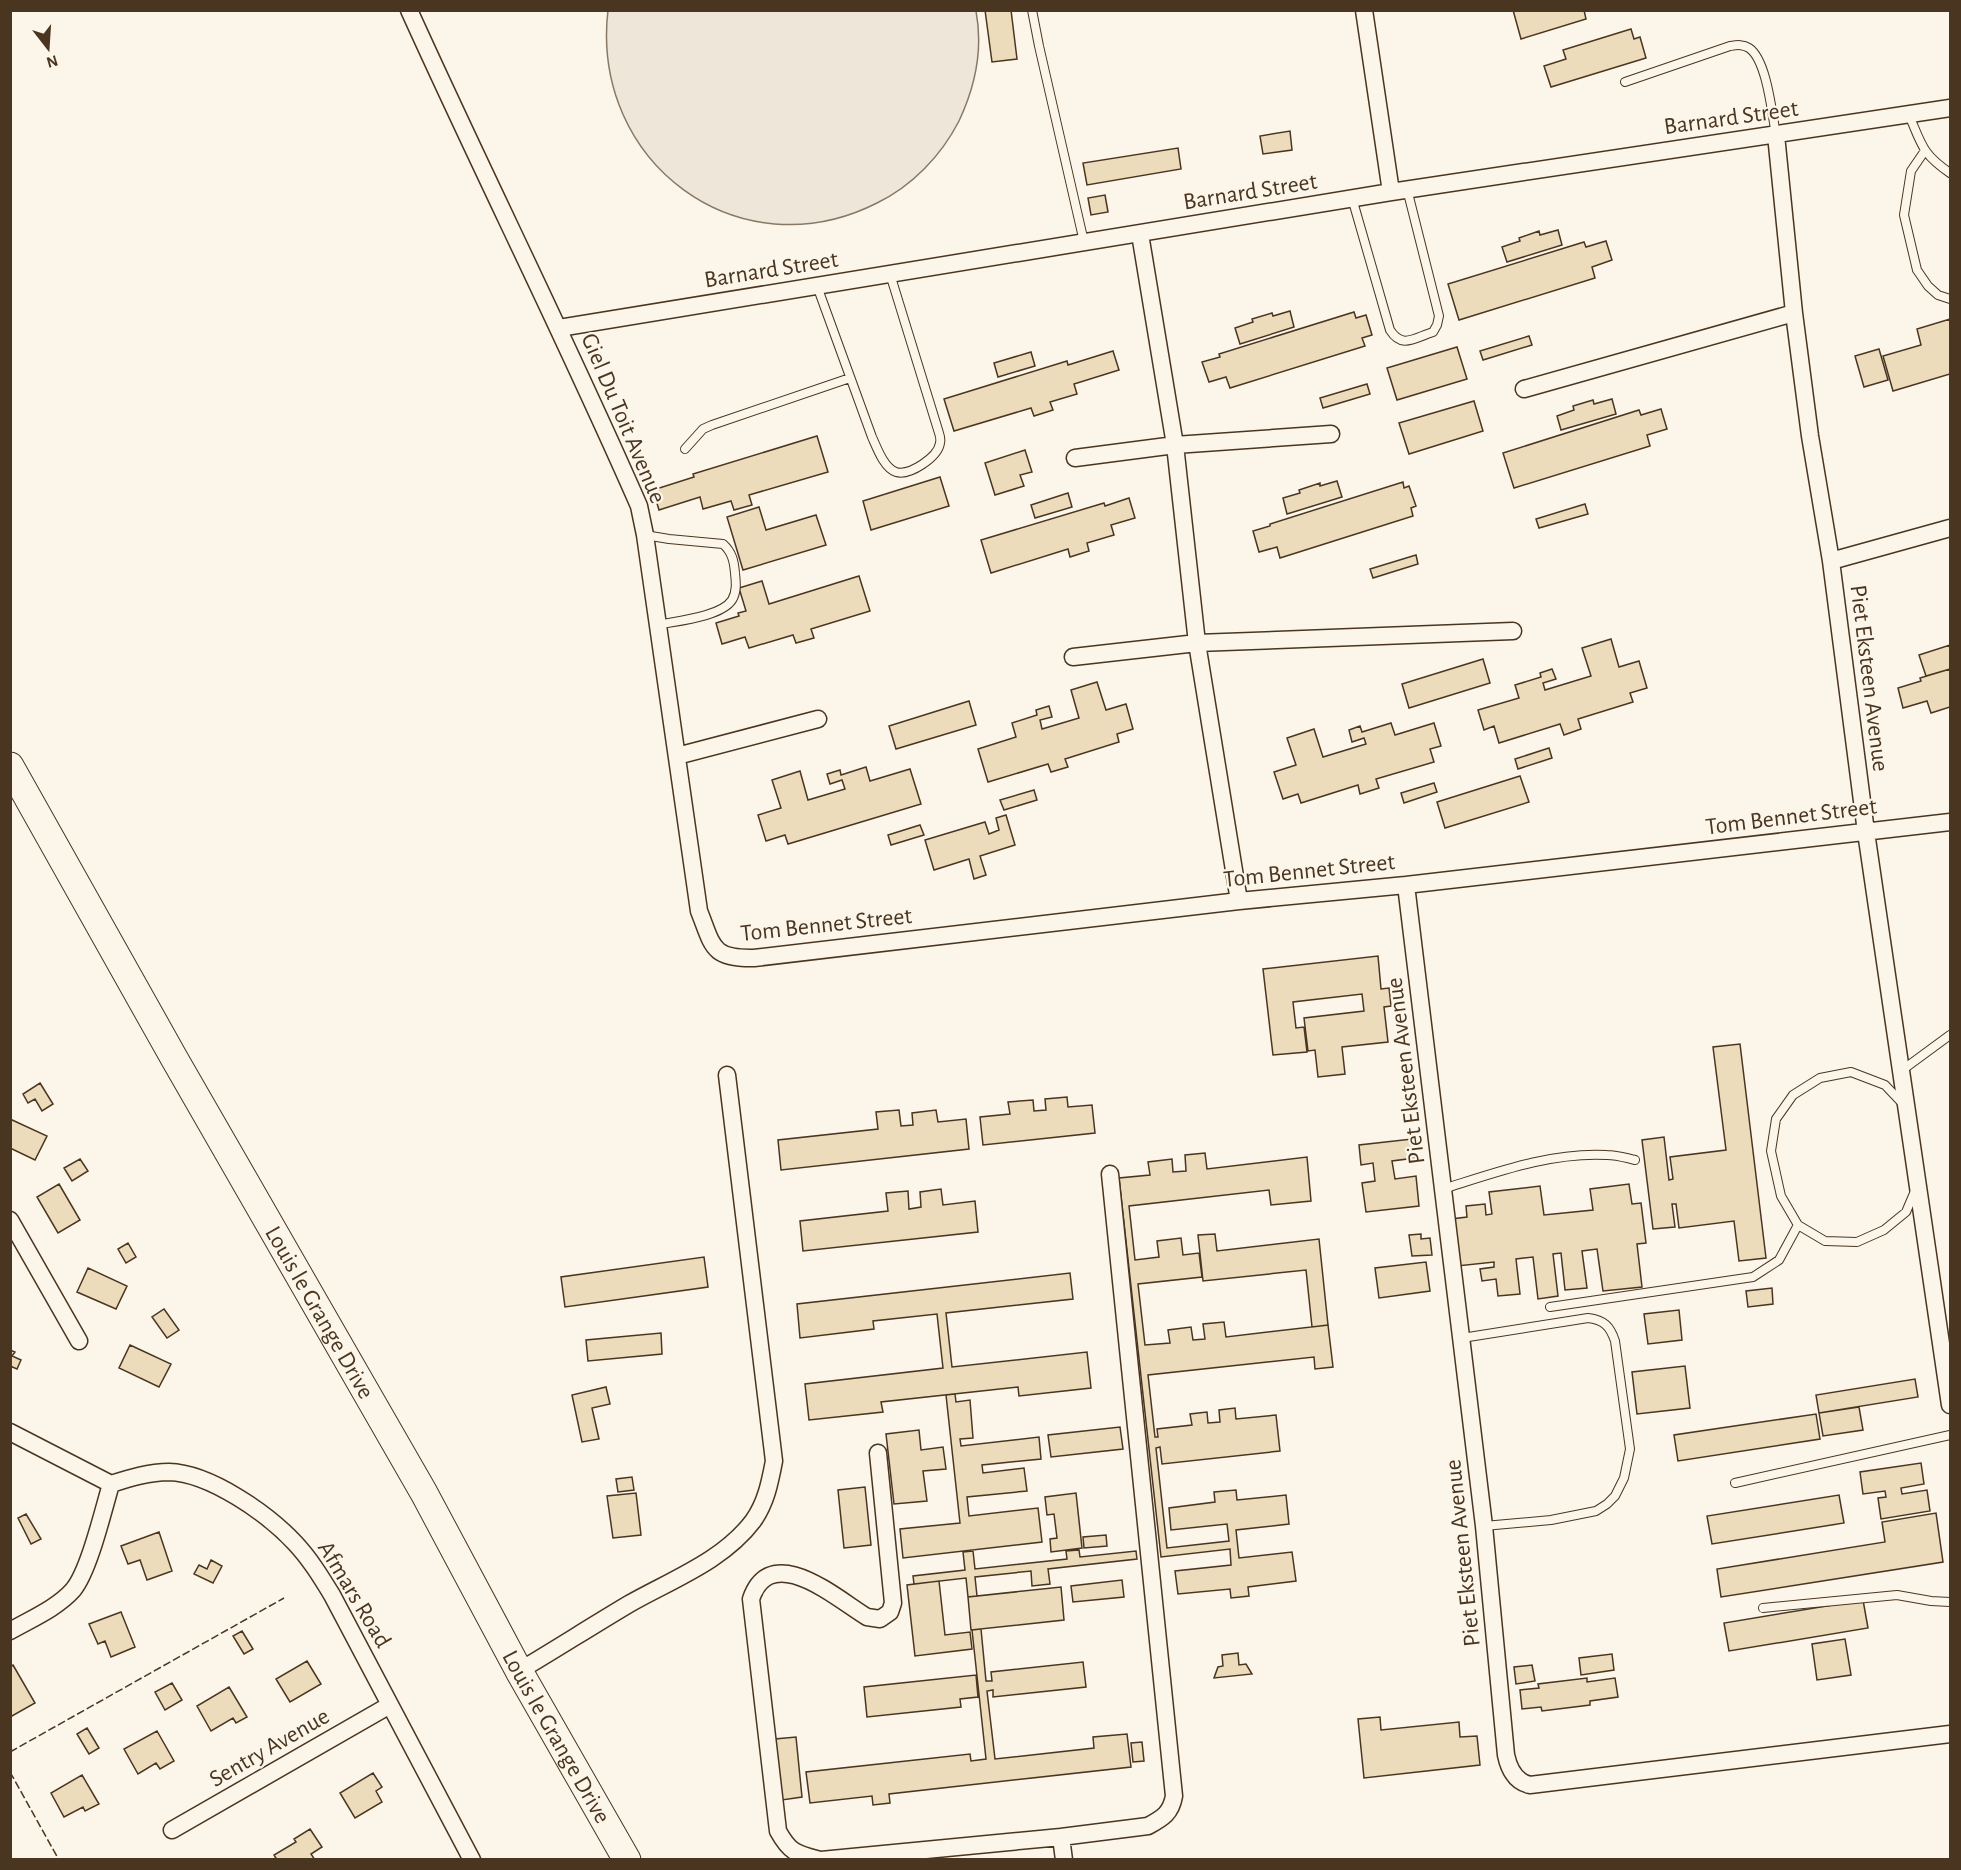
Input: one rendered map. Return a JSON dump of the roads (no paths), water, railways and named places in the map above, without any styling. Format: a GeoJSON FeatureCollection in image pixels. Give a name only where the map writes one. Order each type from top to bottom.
{"type":"FeatureCollection","features":[{"type":"Feature","properties":{"kind":"main road","name":"Louis le Grange Drive"},"geometry":{"type":"LineString","coordinates":[[10,766],[424,1493],[519,1671],[627,1860]]}},
{"type":"Feature","properties":{"kind":"street","name":"Giel Du Toit Avenue"},"geometry":{"type":"LineString","coordinates":[[409,10],[463,131],[559,328],[639,506],[699,911]]}},
{"type":"Feature","properties":{"kind":"street"},"geometry":{"type":"LineString","coordinates":[[1364,10],[1399,190]]}},
{"type":"Feature","properties":{"kind":"street","name":"Barnard Street"},"geometry":{"type":"LineString","coordinates":[[559,328],[1399,190],[1909,116],[1950,108]]}},
{"type":"Feature","properties":{"kind":"street","name":"Piet Eksteen Avenue"},"geometry":{"type":"LineString","coordinates":[[1776,135],[1794,314],[1810,436],[1831,561],[1866,832],[1950,1405]]}},
{"type":"Feature","properties":{"kind":"street"},"geometry":{"type":"LineString","coordinates":[[1140,234],[1175,445],[1197,643],[1239,901]]}},
{"type":"Feature","properties":{"kind":"street"},"geometry":{"type":"LineString","coordinates":[[1524,389],[1794,314]]}},
{"type":"Feature","properties":{"kind":"street"},"geometry":{"type":"LineString","coordinates":[[1076,458],[1175,445],[1331,434]]}},
{"type":"Feature","properties":{"kind":"street"},"geometry":{"type":"LineString","coordinates":[[1831,561],[1950,528]]}},
{"type":"Feature","properties":{"kind":"street"},"geometry":{"type":"LineString","coordinates":[[1073,657],[1197,643],[1513,631]]}},
{"type":"Feature","properties":{"kind":"street"},"geometry":{"type":"LineString","coordinates":[[677,756],[818,719]]}},
{"type":"Feature","properties":{"kind":"street","name":"Tom Bennet Street"},"geometry":{"type":"LineString","coordinates":[[699,911],[716,950],[730,957],[740,958],[1239,901],[1406,885],[1950,822]]}},
{"type":"Feature","properties":{"kind":"street","name":"Piet Eksteen Avenue"},"geometry":{"type":"LineString","coordinates":[[1406,885],[1484,1526],[1508,1767],[1522,1783],[1530,1785],[1950,1734]]}},
{"type":"Feature","properties":{"kind":"street"},"geometry":{"type":"LineString","coordinates":[[519,1671],[731,1545],[754,1520],[768,1494],[774,1461],[727,1075]]}},
{"type":"Feature","properties":{"kind":"street"},"geometry":{"type":"LineString","coordinates":[[878,1453],[893,1603],[890,1612],[880,1619],[867,1617],[802,1576],[787,1573],[763,1580],[755,1588],[752,1599],[778,1831],[785,1845],[798,1854],[820,1860],[1061,1837],[1148,1826],[1167,1814],[1174,1796],[1110,1174]]}},
{"type":"Feature","properties":{"kind":"street"},"geometry":{"type":"LineString","coordinates":[[10,1220],[79,1341]]}},
{"type":"Feature","properties":{"kind":"street"},"geometry":{"type":"LineString","coordinates":[[10,1432],[111,1484],[84,1569],[74,1589],[60,1602],[10,1631]]}},
{"type":"Feature","properties":{"kind":"street","name":"Afmars Road"},"geometry":{"type":"LineString","coordinates":[[111,1484],[136,1476],[170,1472],[194,1476],[235,1496],[279,1527],[314,1565],[348,1623],[472,1860]]}},
{"type":"Feature","properties":{"kind":"street","name":"Sentry Avenue"},"geometry":{"type":"LineString","coordinates":[[172,1830],[390,1705]]}},
{"type":"Feature","properties":{"kind":"street"},"geometry":{"type":"LineString","coordinates":[[1061,1837],[1064,1860]]}},
{"type":"Feature","properties":{"kind":"lane"},"geometry":{"type":"LineString","coordinates":[[1032,10],[1084,242]]}},
{"type":"Feature","properties":{"kind":"lane"},"geometry":{"type":"LineString","coordinates":[[1625,82],[1730,46],[1748,47],[1758,59],[1765,79],[1776,135]]}},
{"type":"Feature","properties":{"kind":"lane"},"geometry":{"type":"LineString","coordinates":[[1909,116],[1924,152],[1950,173]]}},
{"type":"Feature","properties":{"kind":"lane"},"geometry":{"type":"LineString","coordinates":[[1924,152],[1911,171],[1904,215],[1917,270],[1928,286],[1938,295],[1950,299]]}},
{"type":"Feature","properties":{"kind":"lane"},"geometry":{"type":"LineString","coordinates":[[1352,198],[1390,330],[1396,339],[1403,341],[1433,332],[1439,316],[1399,190]]}},
{"type":"Feature","properties":{"kind":"lane"},"geometry":{"type":"LineString","coordinates":[[817,286],[881,457],[896,472],[905,472],[917,468],[935,454],[940,444],[939,433],[890,274]]}},
{"type":"Feature","properties":{"kind":"lane"},"geometry":{"type":"LineString","coordinates":[[685,449],[703,429],[712,424],[850,378]]}},
{"type":"Feature","properties":{"kind":"lane"},"geometry":{"type":"LineString","coordinates":[[645,535],[723,544],[729,550],[735,563],[736,591],[728,604],[714,612],[695,618],[657,625]]}},
{"type":"Feature","properties":{"kind":"lane"},"geometry":{"type":"LineString","coordinates":[[1900,1071],[1950,1035]]}},
{"type":"Feature","properties":{"kind":"lane"},"geometry":{"type":"LineString","coordinates":[[1906,1107],[1885,1085],[1851,1072],[1820,1077],[1792,1095],[1776,1119],[1771,1151],[1781,1196],[1798,1225],[1825,1241],[1857,1242],[1884,1230],[1906,1212],[1918,1183]]}},
{"type":"Feature","properties":{"kind":"lane"},"geometry":{"type":"LineString","coordinates":[[1443,1189],[1527,1163],[1577,1155],[1610,1155],[1635,1160]]}},
{"type":"Feature","properties":{"kind":"lane"},"geometry":{"type":"LineString","coordinates":[[1550,1306],[1754,1278],[1779,1260],[1798,1225]]}},
{"type":"Feature","properties":{"kind":"lane"},"geometry":{"type":"LineString","coordinates":[[1462,1338],[1588,1318],[1598,1319],[1605,1323],[1615,1341],[1630,1449],[1624,1478],[1615,1496],[1596,1511],[1551,1520],[1484,1526]]}},
{"type":"Feature","properties":{"kind":"lane"},"geometry":{"type":"LineString","coordinates":[[1735,1483],[1950,1435]]}},
{"type":"Feature","properties":{"kind":"lane"},"geometry":{"type":"LineString","coordinates":[[1763,1608],[1897,1595],[1950,1602]]}}]}
